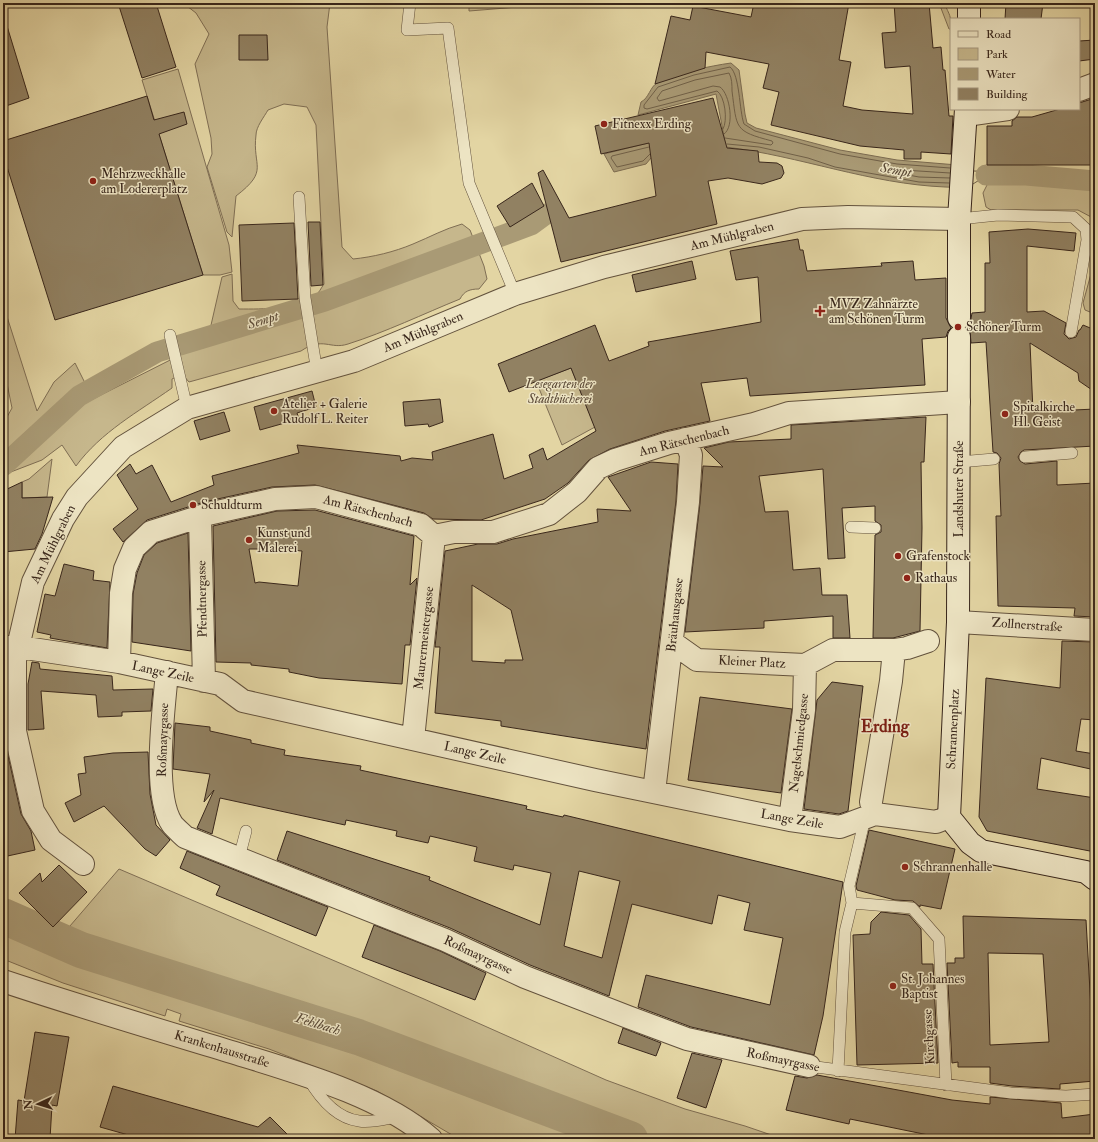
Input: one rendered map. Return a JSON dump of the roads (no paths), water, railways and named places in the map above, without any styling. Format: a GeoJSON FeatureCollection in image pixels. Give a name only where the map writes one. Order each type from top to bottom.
{"type":"FeatureCollection","features":[{"type":"Feature","properties":{"kind":"street"},"geometry":{"type":"LineString","coordinates":[[969,3],[969,18]]}},
{"type":"Feature","properties":{"kind":"street"},"geometry":{"type":"LineString","coordinates":[[1080,90],[1095,84]]}},
{"type":"Feature","properties":{"kind":"street"},"geometry":{"type":"LineString","coordinates":[[966,112],[994,110]]}},
{"type":"Feature","properties":{"kind":"street","name":"Landshuter Straße"},"geometry":{"type":"LineString","coordinates":[[965,628],[959,462],[959,328],[960,208],[966,112]]}},
{"type":"Feature","properties":{"kind":"street","name":"Am Mühlgraben"},"geometry":{"type":"LineString","coordinates":[[83,864],[51,840],[33,810],[21,765],[13,719],[15,660],[11,647],[33,582],[67,510],[123,447],[186,408],[354,361],[515,294],[604,267],[802,219],[960,208]]}},
{"type":"Feature","properties":{"kind":"street","name":"Am Rätschenbach"},"geometry":{"type":"LineString","coordinates":[[118,662],[121,593],[125,569],[134,548],[151,532],[200,517],[275,498],[316,497],[421,525],[434,536],[454,532],[493,532],[549,514],[577,492],[598,468],[622,458],[685,439],[754,424],[789,413],[959,402]]}},
{"type":"Feature","properties":{"kind":"street","name":"Bräuhausgasse"},"geometry":{"type":"LineString","coordinates":[[654,792],[673,642],[691,455],[685,439]]}},
{"type":"Feature","properties":{"kind":"street","name":"Pfendtnergasse"},"geometry":{"type":"LineString","coordinates":[[200,517],[204,681]]}},
{"type":"Feature","properties":{"kind":"street","name":"Maurermeistergasse"},"geometry":{"type":"LineString","coordinates":[[413,739],[434,536]]}},
{"type":"Feature","properties":{"kind":"street","name":"Zollnerstraße"},"geometry":{"type":"LineString","coordinates":[[965,628],[1095,630]]}},
{"type":"Feature","properties":{"kind":"street","name":"Schrannenplatz"},"geometry":{"type":"LineString","coordinates":[[949,817],[965,628]]}},
{"type":"Feature","properties":{"kind":"street"},"geometry":{"type":"LineString","coordinates":[[806,665],[833,650],[894,650],[907,648],[928,641]]}},
{"type":"Feature","properties":{"kind":"street","name":"Kleiner Platz"},"geometry":{"type":"LineString","coordinates":[[673,642],[697,660],[806,665]]}},
{"type":"Feature","properties":{"kind":"street","name":"Lange Zeile"},"geometry":{"type":"LineString","coordinates":[[11,647],[118,662],[167,672],[220,684],[243,700],[654,792],[790,820],[840,827],[868,810],[875,814],[936,822],[949,817]]}},
{"type":"Feature","properties":{"kind":"street"},"geometry":{"type":"LineString","coordinates":[[868,810],[891,681],[894,650]]}},
{"type":"Feature","properties":{"kind":"street","name":"Nagelschmiedgasse"},"geometry":{"type":"LineString","coordinates":[[790,820],[804,710],[806,665]]}},
{"type":"Feature","properties":{"kind":"street","name":"Roßmayrgasse"},"geometry":{"type":"LineString","coordinates":[[167,672],[160,770],[165,808],[172,824],[184,837],[445,940],[525,976],[665,1030],[687,1038],[809,1066]]}},
{"type":"Feature","properties":{"kind":"street"},"geometry":{"type":"LineString","coordinates":[[949,817],[970,843],[981,851],[1086,872],[1095,879]]}},
{"type":"Feature","properties":{"kind":"street","name":"Krankenhausstraße"},"geometry":{"type":"LineString","coordinates":[[4,987],[277,1067],[346,1091],[399,1116],[431,1139]]}},
{"type":"Feature","properties":{"kind":"lane"},"geometry":{"type":"LineString","coordinates":[[410,3],[407,30],[448,28],[469,184],[484,223],[515,294]]}},
{"type":"Feature","properties":{"kind":"lane"},"geometry":{"type":"LineString","coordinates":[[299,197],[304,298],[317,372]]}},
{"type":"Feature","properties":{"kind":"lane"},"geometry":{"type":"LineString","coordinates":[[960,208],[998,215],[1073,217],[1086,230],[1087,240],[1072,332]]}},
{"type":"Feature","properties":{"kind":"lane"},"geometry":{"type":"LineString","coordinates":[[170,335],[186,408]]}},
{"type":"Feature","properties":{"kind":"lane"},"geometry":{"type":"LineString","coordinates":[[1025,457],[1072,453]]}},
{"type":"Feature","properties":{"kind":"lane"},"geometry":{"type":"LineString","coordinates":[[959,462],[994,459]]}},
{"type":"Feature","properties":{"kind":"lane"},"geometry":{"type":"LineString","coordinates":[[851,527],[875,528]]}},
{"type":"Feature","properties":{"kind":"lane"},"geometry":{"type":"LineString","coordinates":[[838,1071],[845,932],[852,903],[849,886],[868,810]]}},
{"type":"Feature","properties":{"kind":"lane"},"geometry":{"type":"LineString","coordinates":[[239,858],[246,831]]}},
{"type":"Feature","properties":{"kind":"lane","name":"Kirchgasse"},"geometry":{"type":"LineString","coordinates":[[852,903],[912,908],[939,939],[946,1085]]}},
{"type":"Feature","properties":{"kind":"lane","name":"Roßmayrgasse"},"geometry":{"type":"LineString","coordinates":[[809,1066],[946,1085]]}},
{"type":"Feature","properties":{"kind":"lane"},"geometry":{"type":"LineString","coordinates":[[946,1085],[1011,1094],[1066,1096],[1095,1094]]}},
{"type":"Feature","properties":{"kind":"water"},"geometry":{"type":"Polygon","coordinates":[[[731,63],[739,70],[747,123],[756,128],[840,150],[897,160],[1006,169],[1015,176],[982,182],[976,187],[972,188],[917,185],[890,181],[754,151],[726,147],[716,94],[638,115],[641,102],[646,98],[657,83],[683,73],[731,63]]]}},
{"type":"Feature","properties":{"kind":"water"},"geometry":{"type":"Polygon","coordinates":[[[672,137],[675,155],[651,158],[646,164],[614,172],[604,154],[672,137]]]}},
{"type":"Feature","properties":{"kind":"water"},"geometry":{"type":"Polygon","coordinates":[[[3,903],[60,933],[51,945],[3,926],[3,903]]]}},
{"type":"Feature","properties":{"kind":"waterway","name":"Sempt"},"geometry":{"type":"LineString","coordinates":[[986,175],[1026,175],[1095,181]]}},
{"type":"Feature","properties":{"kind":"waterway","name":"Sempt"},"geometry":{"type":"LineString","coordinates":[[3,466],[79,396],[157,352],[325,301],[531,225],[546,214]]}},
{"type":"Feature","properties":{"kind":"waterway","name":"Fehlbach"},"geometry":{"type":"LineString","coordinates":[[3,916],[81,950],[358,1037],[630,1139]]}},
{"type":"Feature","properties":{"kind":"place","name":"Fitnexx Erding"},"geometry":{"type":"Point","coordinates":[604,124]}},
{"type":"Feature","properties":{"kind":"place","name":"Mehrzweckhalle am Lodererplatz"},"geometry":{"type":"Point","coordinates":[93,181]}},
{"type":"Feature","properties":{"kind":"place","name":"MVZ Zahnärzte am Schönen Turm"},"geometry":{"type":"Point","coordinates":[820,311]}},
{"type":"Feature","properties":{"kind":"place","name":"Schöner Turm"},"geometry":{"type":"Point","coordinates":[958,327]}},
{"type":"Feature","properties":{"kind":"place","name":"Atelier + Galerie Rudolf L. Reiter"},"geometry":{"type":"Point","coordinates":[274,411]}},
{"type":"Feature","properties":{"kind":"place","name":"Spitalkirche Hl. Geist"},"geometry":{"type":"Point","coordinates":[1005,414]}},
{"type":"Feature","properties":{"kind":"place","name":"Schuldturm"},"geometry":{"type":"Point","coordinates":[193,505]}},
{"type":"Feature","properties":{"kind":"place","name":"Kunst und Malerei"},"geometry":{"type":"Point","coordinates":[249,540]}},
{"type":"Feature","properties":{"kind":"place","name":"Grafenstock"},"geometry":{"type":"Point","coordinates":[898,556]}},
{"type":"Feature","properties":{"kind":"place","name":"Rathaus"},"geometry":{"type":"Point","coordinates":[907,578]}},
{"type":"Feature","properties":{"kind":"place","name":"Schrannenhalle"},"geometry":{"type":"Point","coordinates":[905,867]}},
{"type":"Feature","properties":{"kind":"place","name":"St. Johannes Baptist"},"geometry":{"type":"Point","coordinates":[893,986]}},
{"type":"Feature","properties":{"kind":"district","name":"Erding"},"geometry":{"type":"Point","coordinates":[885,726]}},
{"type":"Feature","properties":{"kind":"park label","name":"Lesegarten der Stadtbücherei"},"geometry":{"type":"Point","coordinates":[560,392]}}]}
